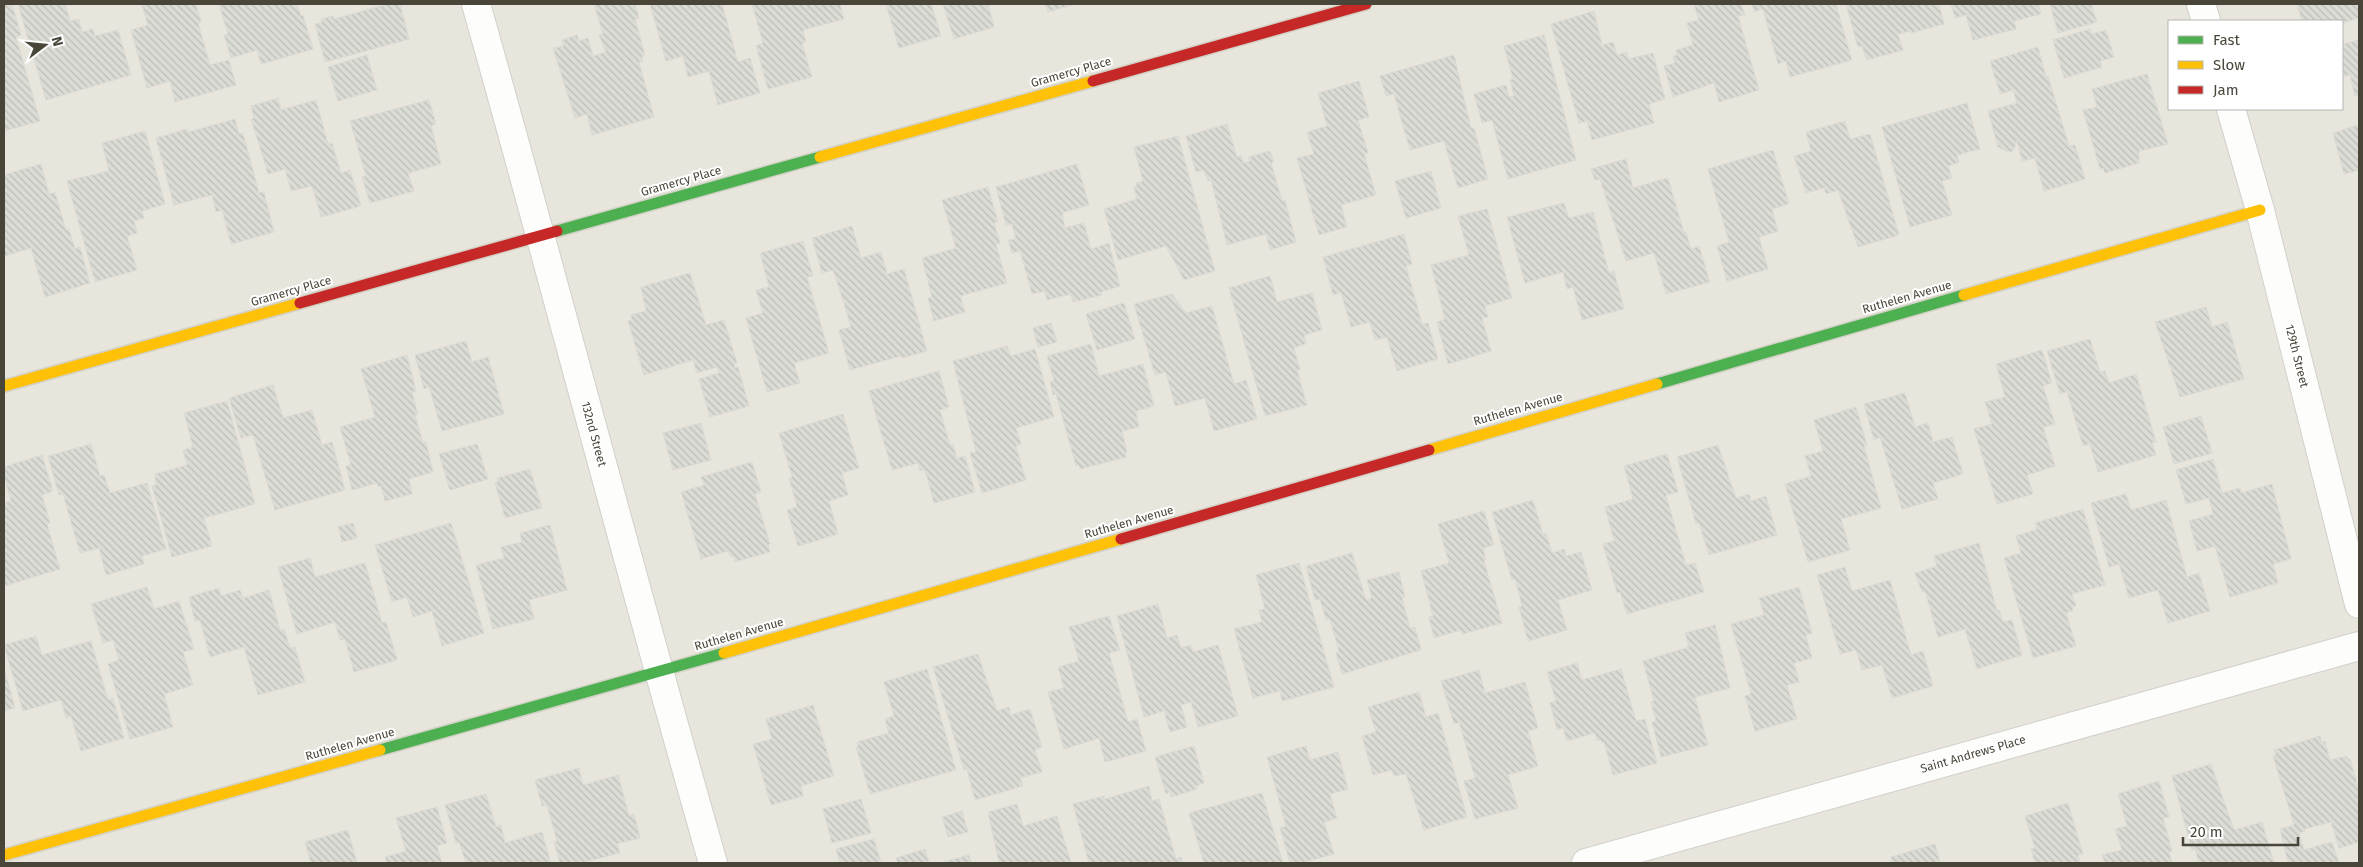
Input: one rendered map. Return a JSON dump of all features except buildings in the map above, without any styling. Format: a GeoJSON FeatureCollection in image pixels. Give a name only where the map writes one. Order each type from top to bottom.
{"type":"FeatureCollection","features":[{"type":"Feature","properties":{"kind":"street","name":"132nd Street"},"geometry":{"type":"LineString","coordinates":[[476,4],[542,234],[658,672],[713,863]]}},
{"type":"Feature","properties":{"kind":"street","name":"Gramercy Place"},"geometry":{"type":"LineString","coordinates":[[4,386],[1366,4]]}},
{"type":"Feature","properties":{"kind":"street"},"geometry":{"type":"LineString","coordinates":[[2201,4],[2206,20]]}},
{"type":"Feature","properties":{"kind":"street","name":"129th Street"},"geometry":{"type":"LineString","coordinates":[[2231,110],[2260,210],[2359,604]]}},
{"type":"Feature","properties":{"kind":"street","name":"Ruthelen Avenue"},"geometry":{"type":"LineString","coordinates":[[4,855],[658,672],[2260,210]]}},
{"type":"Feature","properties":{"kind":"street","name":"Saint Andrews Place"},"geometry":{"type":"LineString","coordinates":[[1586,863],[2359,646]]}},
{"type":"Feature","properties":{"kind":"shaded area"},"geometry":{"type":"Polygon","coordinates":[[[4,4],[2359,4],[2359,863],[4,863],[4,4]]]}},
{"type":"Feature","properties":{"kind":"traffic: fast"},"geometry":{"type":"LineString","coordinates":[[557,231],[820,157]]}},
{"type":"Feature","properties":{"kind":"traffic: fast"},"geometry":{"type":"LineString","coordinates":[[1657,384],[1964,295]]}},
{"type":"Feature","properties":{"kind":"traffic: fast"},"geometry":{"type":"LineString","coordinates":[[380,750],[724,653]]}},
{"type":"Feature","properties":{"kind":"traffic: slow"},"geometry":{"type":"LineString","coordinates":[[820,157],[1093,81]]}},
{"type":"Feature","properties":{"kind":"traffic: slow"},"geometry":{"type":"LineString","coordinates":[[1964,295],[2260,210]]}},
{"type":"Feature","properties":{"kind":"traffic: slow"},"geometry":{"type":"LineString","coordinates":[[4,386],[300,303]]}},
{"type":"Feature","properties":{"kind":"traffic: slow"},"geometry":{"type":"LineString","coordinates":[[1429,450],[1657,384]]}},
{"type":"Feature","properties":{"kind":"traffic: slow"},"geometry":{"type":"LineString","coordinates":[[724,653],[1121,539]]}},
{"type":"Feature","properties":{"kind":"traffic: slow"},"geometry":{"type":"LineString","coordinates":[[4,855],[380,750]]}},
{"type":"Feature","properties":{"kind":"traffic: jam"},"geometry":{"type":"LineString","coordinates":[[1093,81],[1366,4]]}},
{"type":"Feature","properties":{"kind":"traffic: jam"},"geometry":{"type":"LineString","coordinates":[[300,303],[557,231]]}},
{"type":"Feature","properties":{"kind":"traffic: jam"},"geometry":{"type":"LineString","coordinates":[[1121,539],[1429,450]]}}]}
